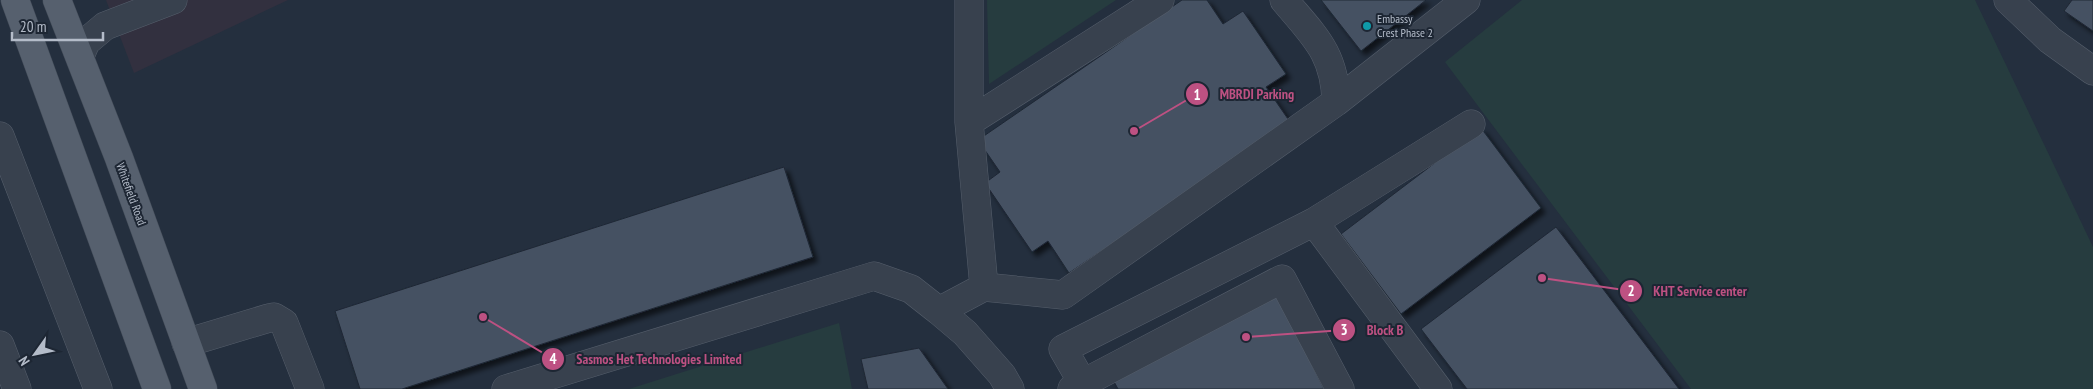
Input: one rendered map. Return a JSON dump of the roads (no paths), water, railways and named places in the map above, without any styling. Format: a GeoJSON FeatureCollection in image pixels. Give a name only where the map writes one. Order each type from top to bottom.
{"type":"FeatureCollection","features":[{"type":"Feature","properties":{"kind":"main road"},"geometry":{"type":"LineString","coordinates":[[15,0],[157,389]]}},
{"type":"Feature","properties":{"kind":"main road","name":"Whitefield Road"},"geometry":{"type":"LineString","coordinates":[[58,0],[203,389]]}},
{"type":"Feature","properties":{"kind":"street"},"geometry":{"type":"LineString","coordinates":[[80,56],[86,42],[105,26],[173,0]]}},
{"type":"Feature","properties":{"kind":"street"},"geometry":{"type":"LineString","coordinates":[[969,0],[969,122],[984,287]]}},
{"type":"Feature","properties":{"kind":"street"},"geometry":{"type":"LineString","coordinates":[[969,122],[1160,0]]}},
{"type":"Feature","properties":{"kind":"street"},"geometry":{"type":"LineString","coordinates":[[1284,0],[1322,47],[1329,60],[1334,73],[1336,102]]}},
{"type":"Feature","properties":{"kind":"street"},"geometry":{"type":"LineString","coordinates":[[939,311],[984,287],[1063,295],[1336,102],[1466,0]]}},
{"type":"Feature","properties":{"kind":"street"},"geometry":{"type":"LineString","coordinates":[[2008,0],[2033,10],[2050,40],[2093,71]]}},
{"type":"Feature","properties":{"kind":"street"},"geometry":{"type":"LineString","coordinates":[[1340,389],[1282,280],[1080,387],[1062,349],[1314,222],[1471,124]]}},
{"type":"Feature","properties":{"kind":"street"},"geometry":{"type":"LineString","coordinates":[[0,136],[98,389]]}},
{"type":"Feature","properties":{"kind":"street"},"geometry":{"type":"LineString","coordinates":[[1314,222],[1438,389]]}},
{"type":"Feature","properties":{"kind":"street"},"geometry":{"type":"LineString","coordinates":[[506,389],[874,276],[911,289],[939,311],[965,333],[1002,376],[1010,389]]}},
{"type":"Feature","properties":{"kind":"street"},"geometry":{"type":"LineString","coordinates":[[186,343],[269,318],[280,319],[284,323],[310,389]]}},
{"type":"Feature","properties":{"kind":"street"},"geometry":{"type":"LineString","coordinates":[[0,345],[17,389]]}},
{"type":"Feature","properties":{"kind":"place","name":"Embassy Crest Phase 2"},"geometry":{"type":"Point","coordinates":[1367,26]}},
{"type":"Feature","properties":{"kind":"place","name":"MBRDI Parking"},"geometry":{"type":"Point","coordinates":[1134,131]}},
{"type":"Feature","properties":{"kind":"place","name":"KHT Service center"},"geometry":{"type":"Point","coordinates":[1542,278]}},
{"type":"Feature","properties":{"kind":"place","name":"Sasmos Het Technologies Limited"},"geometry":{"type":"Point","coordinates":[483,317]}},
{"type":"Feature","properties":{"kind":"place","name":"Block B"},"geometry":{"type":"Point","coordinates":[1246,337]}}]}
